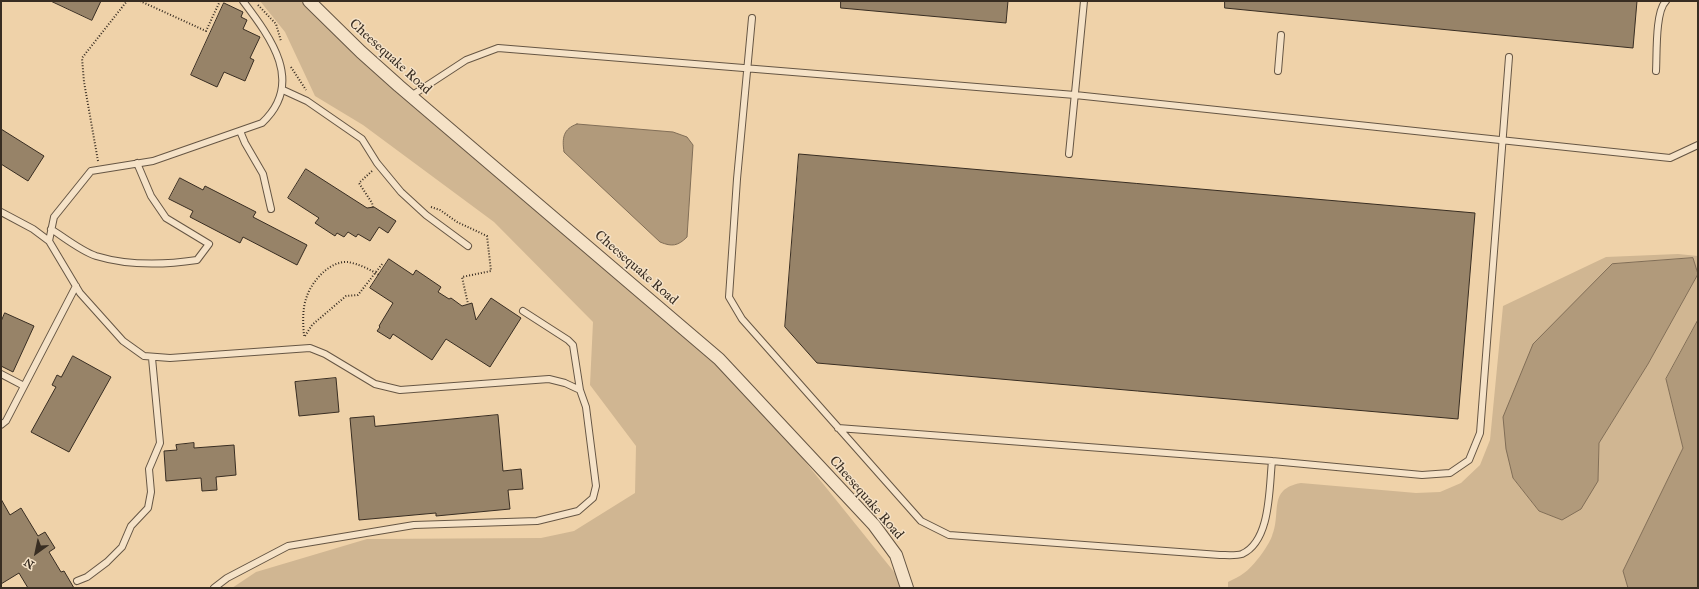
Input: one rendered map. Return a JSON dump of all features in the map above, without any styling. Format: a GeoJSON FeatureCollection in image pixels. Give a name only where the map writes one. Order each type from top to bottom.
{"type":"FeatureCollection","features":[{"type":"Feature","properties":{"kind":"street","name":"Cheesequake Road"},"geometry":{"type":"LineString","coordinates":[[309,1],[361,52],[411,96],[718,359],[874,525],[896,555],[907,588]]}},
{"type":"Feature","properties":{"kind":"lane"},"geometry":{"type":"LineString","coordinates":[[49,240],[54,217],[91,171],[153,161],[262,123],[272,114],[283,90],[283,76],[275,50],[260,24],[242,1]]}},
{"type":"Feature","properties":{"kind":"lane"},"geometry":{"type":"LineString","coordinates":[[1069,154],[1084,1]]}},
{"type":"Feature","properties":{"kind":"lane"},"geometry":{"type":"LineString","coordinates":[[1656,71],[1660,15],[1663,4],[1666,1]]}},
{"type":"Feature","properties":{"kind":"lane"},"geometry":{"type":"LineString","coordinates":[[752,18],[737,179],[729,298],[742,319],[921,521],[949,535],[956,536],[1212,555],[1241,554],[1256,542],[1265,522],[1272,461]]}},
{"type":"Feature","properties":{"kind":"lane"},"geometry":{"type":"LineString","coordinates":[[1278,71],[1281,35]]}},
{"type":"Feature","properties":{"kind":"lane"},"geometry":{"type":"LineString","coordinates":[[411,96],[466,60],[498,48],[1075,95],[1502,139],[1670,158],[1698,145]]}},
{"type":"Feature","properties":{"kind":"lane"},"geometry":{"type":"LineString","coordinates":[[838,428],[1272,461],[1422,475],[1450,473],[1468,460],[1480,433],[1508,57]]}},
{"type":"Feature","properties":{"kind":"lane"},"geometry":{"type":"LineString","coordinates":[[283,90],[307,101],[362,139],[377,163],[401,192],[426,214],[468,246]]}},
{"type":"Feature","properties":{"kind":"lane"},"geometry":{"type":"LineString","coordinates":[[240,131],[245,143],[263,174],[271,210]]}},
{"type":"Feature","properties":{"kind":"lane"},"geometry":{"type":"LineString","coordinates":[[51,229],[95,256],[131,263],[171,264],[197,260],[209,244],[166,218],[151,196],[137,163]]}},
{"type":"Feature","properties":{"kind":"lane"},"geometry":{"type":"LineString","coordinates":[[1,212],[33,229],[49,240],[76,286],[123,341],[144,356],[152,358],[170,358],[310,348],[325,354],[375,384],[400,390],[549,379],[565,383],[580,390]]}},
{"type":"Feature","properties":{"kind":"lane"},"geometry":{"type":"LineString","coordinates":[[1,424],[6,421],[76,286]]}},
{"type":"Feature","properties":{"kind":"lane"},"geometry":{"type":"LineString","coordinates":[[214,588],[227,578],[288,546],[414,525],[537,521],[578,511],[593,498],[596,486],[586,407],[580,390],[573,345],[568,340],[522,311]]}},
{"type":"Feature","properties":{"kind":"lane"},"geometry":{"type":"LineString","coordinates":[[77,581],[87,577],[107,562],[122,547],[131,526],[148,508],[151,492],[149,469],[160,443],[152,358]]}},
{"type":"Feature","properties":{"kind":"lane"},"geometry":{"type":"LineString","coordinates":[[1,374],[24,386]]}},
{"type":"Feature","properties":{"kind":"path"},"geometry":{"type":"LineString","coordinates":[[100,170],[84,82],[82,58],[127,1]]}},
{"type":"Feature","properties":{"kind":"path"},"geometry":{"type":"LineString","coordinates":[[140,1],[206,31],[220,1]]}},
{"type":"Feature","properties":{"kind":"path"},"geometry":{"type":"LineString","coordinates":[[372,208],[372,203],[359,183],[373,170]]}},
{"type":"Feature","properties":{"kind":"path"},"geometry":{"type":"LineString","coordinates":[[304,336],[306,297],[312,285],[319,276],[332,266],[347,262],[378,274]]}},
{"type":"Feature","properties":{"kind":"path"},"geometry":{"type":"LineString","coordinates":[[295,350],[312,325],[346,296],[358,295],[378,274],[383,263]]}},
{"type":"Feature","properties":{"kind":"shaded area"},"geometry":{"type":"Polygon","coordinates":[[[260,1],[309,1],[726,372],[795,449],[907,588],[232,588],[256,572],[367,539],[541,538],[574,531],[635,493],[636,446],[590,385],[593,322],[494,222],[363,125],[315,96],[285,32],[260,1]]]}},
{"type":"Feature","properties":{"kind":"shaded area"},"geometry":{"type":"Polygon","coordinates":[[[577,124],[673,132],[687,137],[693,145],[687,237],[675,245],[668,245],[660,242],[564,152],[564,135],[566,131],[577,124]]]}},
{"type":"Feature","properties":{"kind":"shaded area"},"geometry":{"type":"Polygon","coordinates":[[[1678,254],[1698,256],[1698,273],[1693,258],[1513,478],[1539,511],[1562,520],[1598,481],[1599,443],[1648,364],[1698,274],[1698,320],[1666,379],[1683,448],[1623,571],[1628,588],[1228,588],[1228,582],[1248,570],[1264,551],[1275,527],[1280,496],[1290,486],[1301,483],[1416,493],[1440,492],[1461,483],[1480,465],[1490,440],[1503,306],[1606,257],[1678,254]]]}},
{"type":"Feature","properties":{"kind":"shaded area"},"geometry":{"type":"Polygon","coordinates":[[[1693,258],[1698,274],[1648,364],[1599,443],[1598,481],[1581,509],[1562,520],[1539,511],[1513,478],[1506,449],[1503,417],[1533,344],[1612,264],[1693,258]]]}},
{"type":"Feature","properties":{"kind":"shaded area"},"geometry":{"type":"Polygon","coordinates":[[[1698,320],[1698,588],[1628,588],[1623,571],[1683,448],[1666,379],[1698,320]]]}},
{"type":"Feature","properties":{"kind":"building"},"geometry":{"type":"Polygon","coordinates":[[[51,1],[101,1],[92,20],[51,1]]]}},
{"type":"Feature","properties":{"kind":"building"},"geometry":{"type":"Polygon","coordinates":[[[841,1],[1008,1],[1006,23],[841,8],[841,1]]]}},
{"type":"Feature","properties":{"kind":"building"},"geometry":{"type":"Polygon","coordinates":[[[1225,1],[1637,1],[1633,48],[1225,8],[1225,1]]]}},
{"type":"Feature","properties":{"kind":"building"},"geometry":{"type":"Polygon","coordinates":[[[224,3],[243,12],[241,17],[247,20],[243,29],[260,37],[250,58],[254,60],[245,81],[224,72],[217,87],[191,75],[224,3]]]}},
{"type":"Feature","properties":{"kind":"building"},"geometry":{"type":"Polygon","coordinates":[[[1,129],[44,156],[28,181],[1,164],[1,129]]]}},
{"type":"Feature","properties":{"kind":"building"},"geometry":{"type":"Polygon","coordinates":[[[799,154],[1475,213],[1458,419],[817,363],[785,327],[799,154]]]}},
{"type":"Feature","properties":{"kind":"building"},"geometry":{"type":"Polygon","coordinates":[[[306,169],[367,208],[374,207],[396,221],[388,233],[379,227],[370,241],[358,234],[356,237],[348,232],[344,237],[337,233],[335,236],[315,223],[319,218],[288,198],[306,169]]]}},
{"type":"Feature","properties":{"kind":"building"},"geometry":{"type":"Polygon","coordinates":[[[180,178],[203,190],[205,186],[256,212],[253,217],[307,245],[297,265],[243,237],[240,243],[190,217],[193,211],[169,199],[180,178]]]}},
{"type":"Feature","properties":{"kind":"building"},"geometry":{"type":"Polygon","coordinates":[[[389,259],[413,275],[416,270],[441,287],[438,292],[449,299],[451,298],[462,306],[472,303],[476,320],[491,298],[521,318],[490,367],[446,339],[432,360],[393,334],[390,339],[377,331],[393,303],[370,288],[389,259]]]}},
{"type":"Feature","properties":{"kind":"building"},"geometry":{"type":"Polygon","coordinates":[[[5,313],[34,326],[13,372],[1,366],[1,322],[5,313]]]}},
{"type":"Feature","properties":{"kind":"building"},"geometry":{"type":"Polygon","coordinates":[[[73,356],[111,377],[69,452],[31,432],[56,387],[52,385],[57,375],[61,377],[73,356]]]}},
{"type":"Feature","properties":{"kind":"building"},"geometry":{"type":"Polygon","coordinates":[[[336,378],[339,412],[299,416],[295,382],[336,378]]]}},
{"type":"Feature","properties":{"kind":"building"},"geometry":{"type":"Polygon","coordinates":[[[498,415],[503,471],[521,469],[523,489],[508,490],[510,509],[436,516],[436,513],[359,520],[350,418],[374,416],[375,426],[498,415]]]}},
{"type":"Feature","properties":{"kind":"building"},"geometry":{"type":"Polygon","coordinates":[[[194,443],[194,448],[234,445],[236,475],[216,477],[217,490],[202,491],[201,478],[166,481],[164,451],[177,450],[176,445],[194,443]]]}},
{"type":"Feature","properties":{"kind":"building"},"geometry":{"type":"Polygon","coordinates":[[[1,499],[10,515],[21,508],[38,536],[45,532],[55,548],[49,552],[61,572],[64,571],[74,588],[28,588],[19,573],[1,584],[1,499]]]}}]}
